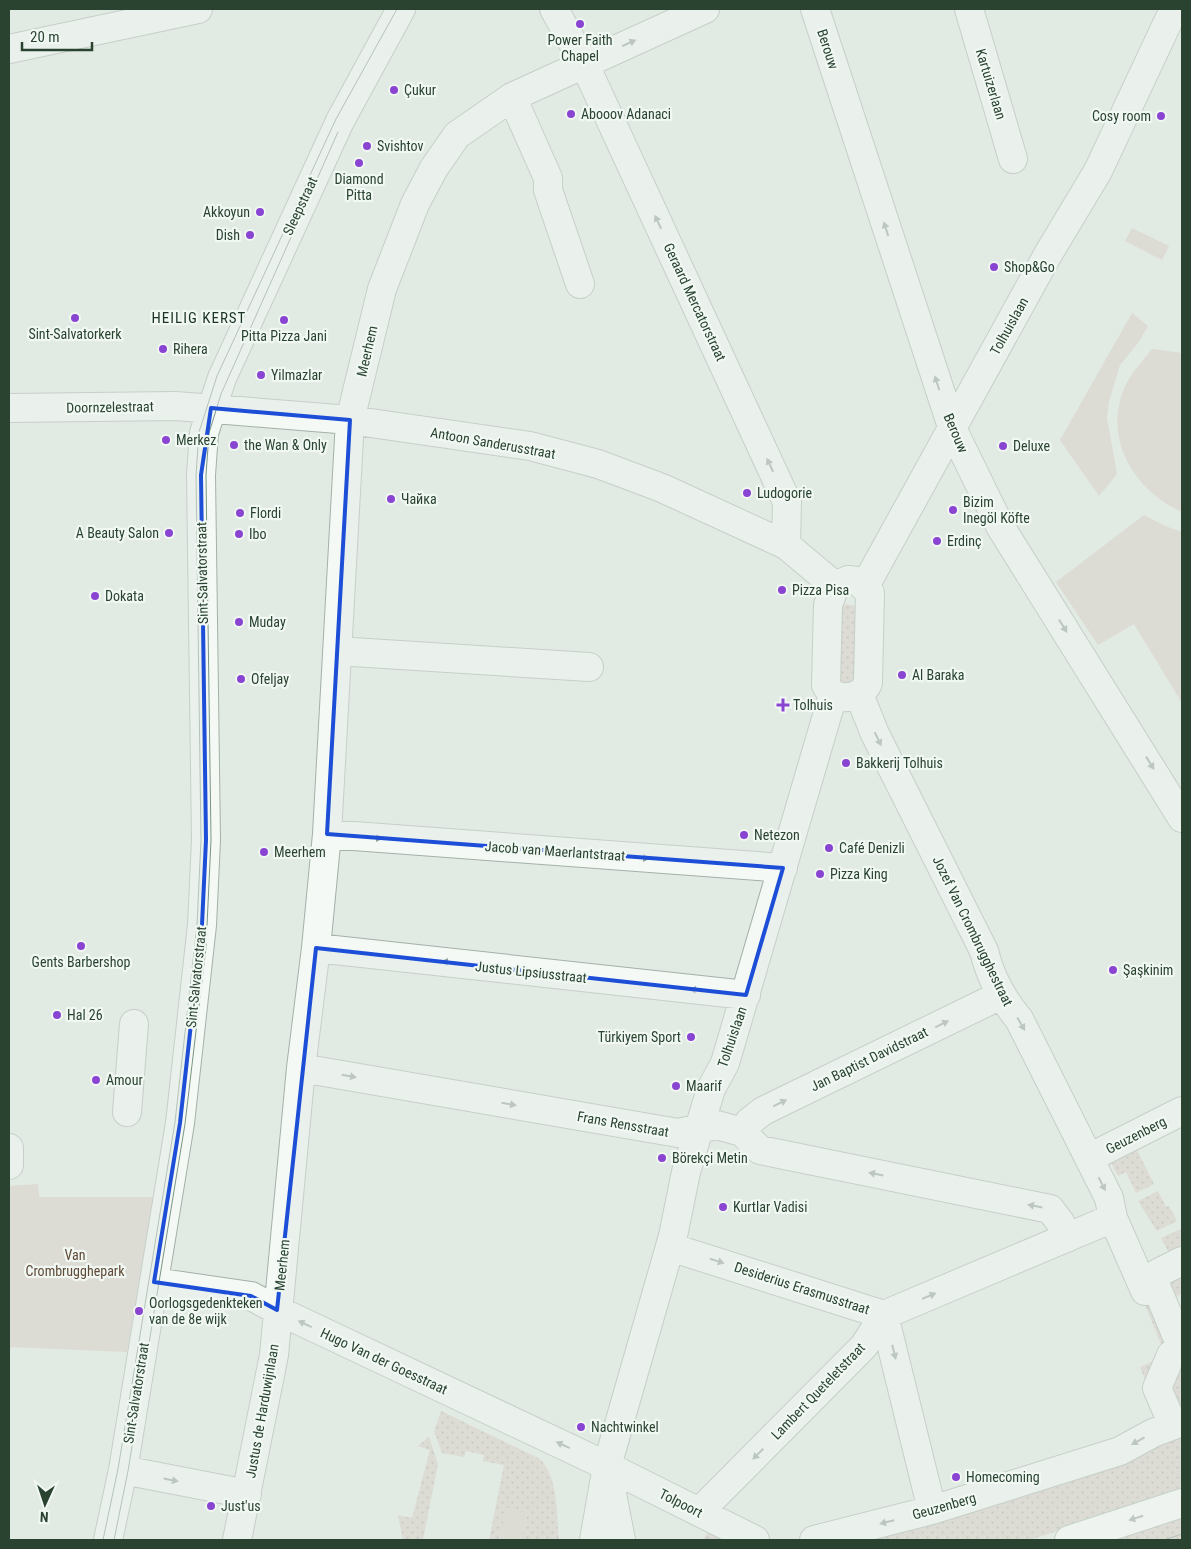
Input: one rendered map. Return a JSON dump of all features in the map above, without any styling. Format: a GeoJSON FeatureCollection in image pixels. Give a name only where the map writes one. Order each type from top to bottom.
{"type":"FeatureCollection","features":[{"type":"Feature","properties":{"kind":"main road"},"geometry":{"type":"LineString","coordinates":[[1069,1540],[1182,1503]]}},
{"type":"Feature","properties":{"kind":"street"},"geometry":{"type":"LineString","coordinates":[[9,49],[198,9]]}},
{"type":"Feature","properties":{"kind":"street","name":"Sleepstraat"},"geometry":{"type":"LineString","coordinates":[[210,408],[226,369],[340,121],[401,9]]}},
{"type":"Feature","properties":{"kind":"street","name":"Geraard Mercatorstraat"},"geometry":{"type":"LineString","coordinates":[[554,9],[584,63],[787,502],[786,545]]}},
{"type":"Feature","properties":{"kind":"street"},"geometry":{"type":"LineString","coordinates":[[584,63],[705,9]]}},
{"type":"Feature","properties":{"kind":"street","name":"Berouw"},"geometry":{"type":"LineString","coordinates":[[815,9],[953,430],[1000,526],[1182,818]]}},
{"type":"Feature","properties":{"kind":"street","name":"Kartuizerlaan"},"geometry":{"type":"LineString","coordinates":[[969,9],[1013,159]]}},
{"type":"Feature","properties":{"kind":"street","name":"Tolhuislaan"},"geometry":{"type":"LineString","coordinates":[[594,1540],[607,1466],[678,1217],[686,1172],[711,1089],[725,1064],[783,868],[846,694],[865,690],[868,683],[871,603],[870,593],[865,586],[953,430],[1047,256],[1098,171],[1174,9]]}},
{"type":"Feature","properties":{"kind":"street","name":"Meerhem"},"geometry":{"type":"LineString","coordinates":[[277,1310],[327,834],[350,420],[382,289],[415,204],[434,168],[458,135],[512,97],[584,63]]}},
{"type":"Feature","properties":{"kind":"street"},"geometry":{"type":"LineString","coordinates":[[512,97],[548,178],[548,190],[580,284]]}},
{"type":"Feature","properties":{"kind":"street","name":"Doornzelestraat"},"geometry":{"type":"LineString","coordinates":[[9,408],[175,406],[210,408]]}},
{"type":"Feature","properties":{"kind":"street","name":"Antoon Sanderusstraat"},"geometry":{"type":"LineString","coordinates":[[210,408],[350,420],[530,446],[598,464],[662,488],[786,545],[835,586]]}},
{"type":"Feature","properties":{"kind":"street","name":"Sint-Salvatorstraat"},"geometry":{"type":"LineString","coordinates":[[108,1540],[123,1470],[180,1123],[202,925],[206,840],[201,475],[204,433],[210,408]]}},
{"type":"Feature","properties":{"kind":"street"},"geometry":{"type":"LineString","coordinates":[[846,694],[826,685],[828,605],[835,586],[848,580],[858,581],[865,586]]}},
{"type":"Feature","properties":{"kind":"street"},"geometry":{"type":"LineString","coordinates":[[337,651],[589,667]]}},
{"type":"Feature","properties":{"kind":"street","name":"Jozef Van Crombrugghestraat"},"geometry":{"type":"LineString","coordinates":[[846,694],[875,734],[984,951],[988,970],[1007,1005],[1019,1019],[1109,1198],[1113,1218],[1145,1289],[1182,1350]]}},
{"type":"Feature","properties":{"kind":"street","name":"Jacob van Maerlantstraat"},"geometry":{"type":"LineString","coordinates":[[327,834],[783,868]]}},
{"type":"Feature","properties":{"kind":"street","name":"Justus Lipsiusstraat"},"geometry":{"type":"LineString","coordinates":[[316,948],[746,995]]}},
{"type":"Feature","properties":{"kind":"street","name":"Jan Baptist Davidstraat"},"geometry":{"type":"LineString","coordinates":[[742,1132],[748,1122],[763,1111],[1001,995]]}},
{"type":"Feature","properties":{"kind":"street"},"geometry":{"type":"LineString","coordinates":[[127,1112],[134,1024]]}},
{"type":"Feature","properties":{"kind":"street","name":"Frans Rensstraat"},"geometry":{"type":"LineString","coordinates":[[301,1068],[678,1133],[717,1124],[742,1132],[760,1150],[1050,1209],[1060,1222],[1067,1238]]}},
{"type":"Feature","properties":{"kind":"street","name":"Geuzenberg"},"geometry":{"type":"LineString","coordinates":[[1089,1158],[1182,1111]]}},
{"type":"Feature","properties":{"kind":"street"},"geometry":{"type":"LineString","coordinates":[[884,1314],[1113,1218]]}},
{"type":"Feature","properties":{"kind":"street","name":"Desiderius Erasmusstraat"},"geometry":{"type":"LineString","coordinates":[[670,1246],[884,1314],[932,1510]]}},
{"type":"Feature","properties":{"kind":"street"},"geometry":{"type":"LineString","coordinates":[[1145,1289],[1158,1273],[1182,1261]]}},
{"type":"Feature","properties":{"kind":"street","name":"Hugo Van der Goesstraat"},"geometry":{"type":"LineString","coordinates":[[154,1282],[251,1296],[607,1466]]}},
{"type":"Feature","properties":{"kind":"street","name":"Justus de Harduwijnlaan"},"geometry":{"type":"LineString","coordinates":[[237,1540],[274,1355],[277,1310]]}},
{"type":"Feature","properties":{"kind":"street","name":"Lambert Queteletstraat"},"geometry":{"type":"LineString","coordinates":[[699,1512],[864,1346],[884,1314]]}},
{"type":"Feature","properties":{"kind":"street"},"geometry":{"type":"LineString","coordinates":[[1178,1423],[1157,1388],[1171,1355],[1182,1350]]}},
{"type":"Feature","properties":{"kind":"street","name":"Geuzenberg"},"geometry":{"type":"LineString","coordinates":[[814,1540],[932,1510],[1120,1451],[1153,1433],[1178,1423]]}},
{"type":"Feature","properties":{"kind":"street"},"geometry":{"type":"LineString","coordinates":[[607,1466],[621,1540]]}},
{"type":"Feature","properties":{"kind":"street","name":"Tolpoort"},"geometry":{"type":"LineString","coordinates":[[607,1466],[755,1540]]}},
{"type":"Feature","properties":{"kind":"street"},"geometry":{"type":"LineString","coordinates":[[123,1470],[247,1494]]}},
{"type":"Feature","properties":{"kind":"highlighted area"},"geometry":{"type":"Polygon","coordinates":[[[211,408],[350,420],[327,834],[783,868],[746,995],[316,948],[277,1310],[251,1296],[154,1282],[180,1123],[202,925],[206,840],[201,475],[211,408]]]}},
{"type":"Feature","properties":{"kind":"green space"},"geometry":{"type":"Polygon","coordinates":[[[1132,228],[1169,246],[1162,260],[1125,241],[1132,228]]]}},
{"type":"Feature","properties":{"kind":"green space"},"geometry":{"type":"Polygon","coordinates":[[[1132,313],[1148,326],[1138,343],[1120,365],[1109,401],[1107,418],[1117,474],[1099,496],[1060,440],[1132,313]]]}},
{"type":"Feature","properties":{"kind":"green space"},"geometry":{"type":"Polygon","coordinates":[[[1152,349],[1182,353],[1182,512],[1151,492],[1139,479],[1129,464],[1122,448],[1118,431],[1118,413],[1122,394],[1135,370],[1152,349]]]}},
{"type":"Feature","properties":{"kind":"green space"},"geometry":{"type":"Polygon","coordinates":[[[1144,515],[1182,532],[1182,703],[1134,624],[1098,645],[1056,582],[1144,515]]]}},
{"type":"Feature","properties":{"kind":"green space"},"geometry":{"type":"Polygon","coordinates":[[[846,604],[862,610],[863,652],[852,687],[837,683],[837,612],[846,604]]]}},
{"type":"Feature","properties":{"kind":"green space"},"geometry":{"type":"Polygon","coordinates":[[[1136,1148],[1154,1184],[1136,1193],[1126,1172],[1118,1176],[1108,1157],[1136,1148]]]}},
{"type":"Feature","properties":{"kind":"green space","name":"Van Crombrugghepark"},"geometry":{"type":"Polygon","coordinates":[[[38,1184],[39,1197],[153,1197],[127,1352],[11,1347],[9,1354],[9,1186],[38,1184]]]}},
{"type":"Feature","properties":{"kind":"green space"},"geometry":{"type":"Polygon","coordinates":[[[1158,1191],[1166,1207],[1169,1206],[1177,1221],[1157,1231],[1138,1201],[1158,1191]]]}},
{"type":"Feature","properties":{"kind":"green space"},"geometry":{"type":"Polygon","coordinates":[[[1181,1229],[1182,1249],[1170,1255],[1161,1238],[1181,1229]]]}},
{"type":"Feature","properties":{"kind":"green space"},"geometry":{"type":"Polygon","coordinates":[[[1182,1265],[1182,1293],[1169,1301],[1162,1277],[1182,1265]]]}},
{"type":"Feature","properties":{"kind":"green space"},"geometry":{"type":"Polygon","coordinates":[[[1148,1304],[1178,1349],[1160,1417],[1140,1367],[1161,1358],[1163,1349],[1145,1305],[1148,1304]]]}},
{"type":"Feature","properties":{"kind":"green space"},"geometry":{"type":"Polygon","coordinates":[[[1182,1358],[1182,1407],[1170,1412],[1166,1374],[1182,1358]]]}},
{"type":"Feature","properties":{"kind":"green space"},"geometry":{"type":"Polygon","coordinates":[[[441,1411],[540,1459],[551,1476],[554,1487],[559,1540],[521,1540],[527,1514],[507,1508],[499,1540],[489,1540],[504,1465],[483,1461],[484,1455],[466,1451],[464,1457],[442,1453],[434,1431],[441,1411]]]}},
{"type":"Feature","properties":{"kind":"green space"},"geometry":{"type":"Polygon","coordinates":[[[1182,1433],[1182,1490],[1030,1540],[857,1540],[1182,1433]]]}},
{"type":"Feature","properties":{"kind":"green space"},"geometry":{"type":"Polygon","coordinates":[[[429,1437],[438,1464],[423,1540],[403,1540],[398,1515],[412,1518],[430,1450],[418,1446],[429,1437]]]}},
{"type":"Feature","properties":{"kind":"green space"},"geometry":{"type":"Polygon","coordinates":[[[506,1508],[527,1513],[521,1540],[499,1540],[506,1508]]]}},
{"type":"Feature","properties":{"kind":"green space"},"geometry":{"type":"Polygon","coordinates":[[[1182,1514],[1182,1540],[1102,1540],[1182,1514]]]}},
{"type":"Feature","properties":{"kind":"green space"},"geometry":{"type":"Polygon","coordinates":[[[708,1532],[727,1540],[703,1540],[708,1532]]]}},
{"type":"Feature","properties":{"kind":"tram line"},"geometry":{"type":"LineString","coordinates":[[103,1540],[118,1469],[175,1122],[197,925],[201,840],[196,475],[199,432],[217,376],[336,119],[397,9]]}},
{"type":"Feature","properties":{"kind":"tram line"},"geometry":{"type":"LineString","coordinates":[[114,1540],[128,1471],[185,1124],[206,947],[211,840],[206,475],[209,433],[221,394],[338,132]]}},
{"type":"Feature","properties":{"kind":"tram line"},"geometry":{"type":"LineString","coordinates":[[1164,1540],[1182,1534]]}},
{"type":"Feature","properties":{"kind":"place","name":"Power Faith Chapel"},"geometry":{"type":"Point","coordinates":[580,24]}},
{"type":"Feature","properties":{"kind":"place","name":"Çukur"},"geometry":{"type":"Point","coordinates":[394,90]}},
{"type":"Feature","properties":{"kind":"place","name":"Abooov Adanaci"},"geometry":{"type":"Point","coordinates":[571,114]}},
{"type":"Feature","properties":{"kind":"place","name":"Cosy room"},"geometry":{"type":"Point","coordinates":[1161,116]}},
{"type":"Feature","properties":{"kind":"place","name":"Svishtov"},"geometry":{"type":"Point","coordinates":[367,146]}},
{"type":"Feature","properties":{"kind":"place","name":"Diamond Pitta"},"geometry":{"type":"Point","coordinates":[359,163]}},
{"type":"Feature","properties":{"kind":"place","name":"Akkoyun"},"geometry":{"type":"Point","coordinates":[260,212]}},
{"type":"Feature","properties":{"kind":"place","name":"Dish"},"geometry":{"type":"Point","coordinates":[250,235]}},
{"type":"Feature","properties":{"kind":"place","name":"Shop&Go"},"geometry":{"type":"Point","coordinates":[994,267]}},
{"type":"Feature","properties":{"kind":"place","name":"Sint-Salvatorkerk"},"geometry":{"type":"Point","coordinates":[75,318]}},
{"type":"Feature","properties":{"kind":"place","name":"Pitta Pizza Jani"},"geometry":{"type":"Point","coordinates":[284,320]}},
{"type":"Feature","properties":{"kind":"place","name":"Rihera"},"geometry":{"type":"Point","coordinates":[163,349]}},
{"type":"Feature","properties":{"kind":"place","name":"Yilmazlar"},"geometry":{"type":"Point","coordinates":[261,375]}},
{"type":"Feature","properties":{"kind":"place","name":"Merkez"},"geometry":{"type":"Point","coordinates":[166,440]}},
{"type":"Feature","properties":{"kind":"place","name":"the Wan & Only"},"geometry":{"type":"Point","coordinates":[234,445]}},
{"type":"Feature","properties":{"kind":"place","name":"Deluxe"},"geometry":{"type":"Point","coordinates":[1003,446]}},
{"type":"Feature","properties":{"kind":"place","name":"Ludogorie"},"geometry":{"type":"Point","coordinates":[747,493]}},
{"type":"Feature","properties":{"kind":"place","name":"Чайка"},"geometry":{"type":"Point","coordinates":[391,499]}},
{"type":"Feature","properties":{"kind":"place","name":"Bizim Inegöl Köfte"},"geometry":{"type":"Point","coordinates":[953,510]}},
{"type":"Feature","properties":{"kind":"place","name":"Flordi"},"geometry":{"type":"Point","coordinates":[240,513]}},
{"type":"Feature","properties":{"kind":"place","name":"A Beauty Salon"},"geometry":{"type":"Point","coordinates":[169,533]}},
{"type":"Feature","properties":{"kind":"place","name":"Ibo"},"geometry":{"type":"Point","coordinates":[239,534]}},
{"type":"Feature","properties":{"kind":"place","name":"Erdinç"},"geometry":{"type":"Point","coordinates":[937,541]}},
{"type":"Feature","properties":{"kind":"place","name":"Pizza Pisa"},"geometry":{"type":"Point","coordinates":[782,590]}},
{"type":"Feature","properties":{"kind":"place","name":"Dokata"},"geometry":{"type":"Point","coordinates":[95,596]}},
{"type":"Feature","properties":{"kind":"place","name":"Muday"},"geometry":{"type":"Point","coordinates":[239,622]}},
{"type":"Feature","properties":{"kind":"place","name":"Al Baraka"},"geometry":{"type":"Point","coordinates":[902,675]}},
{"type":"Feature","properties":{"kind":"place","name":"Ofeljay"},"geometry":{"type":"Point","coordinates":[241,679]}},
{"type":"Feature","properties":{"kind":"place","name":"Tolhuis"},"geometry":{"type":"Point","coordinates":[783,705]}},
{"type":"Feature","properties":{"kind":"place","name":"Bakkerij Tolhuis"},"geometry":{"type":"Point","coordinates":[846,763]}},
{"type":"Feature","properties":{"kind":"place","name":"Netezon"},"geometry":{"type":"Point","coordinates":[744,835]}},
{"type":"Feature","properties":{"kind":"place","name":"Café Denizli"},"geometry":{"type":"Point","coordinates":[829,848]}},
{"type":"Feature","properties":{"kind":"place","name":"Meerhem"},"geometry":{"type":"Point","coordinates":[264,852]}},
{"type":"Feature","properties":{"kind":"place","name":"Pizza King"},"geometry":{"type":"Point","coordinates":[820,874]}},
{"type":"Feature","properties":{"kind":"place","name":"Gents Barbershop"},"geometry":{"type":"Point","coordinates":[81,946]}},
{"type":"Feature","properties":{"kind":"place","name":"Şaşkinim"},"geometry":{"type":"Point","coordinates":[1113,970]}},
{"type":"Feature","properties":{"kind":"place","name":"Hal 26"},"geometry":{"type":"Point","coordinates":[57,1015]}},
{"type":"Feature","properties":{"kind":"place","name":"Türkiyem Sport"},"geometry":{"type":"Point","coordinates":[691,1037]}},
{"type":"Feature","properties":{"kind":"place","name":"Amour"},"geometry":{"type":"Point","coordinates":[96,1080]}},
{"type":"Feature","properties":{"kind":"place","name":"Maarif"},"geometry":{"type":"Point","coordinates":[676,1086]}},
{"type":"Feature","properties":{"kind":"place","name":"Börekçi Metin"},"geometry":{"type":"Point","coordinates":[662,1158]}},
{"type":"Feature","properties":{"kind":"place","name":"Kurtlar Vadisi"},"geometry":{"type":"Point","coordinates":[723,1207]}},
{"type":"Feature","properties":{"kind":"place","name":"Oorlogsgedenkteken van de 8e wijk"},"geometry":{"type":"Point","coordinates":[139,1311]}},
{"type":"Feature","properties":{"kind":"place","name":"Nachtwinkel"},"geometry":{"type":"Point","coordinates":[581,1427]}},
{"type":"Feature","properties":{"kind":"place","name":"Homecoming"},"geometry":{"type":"Point","coordinates":[956,1477]}},
{"type":"Feature","properties":{"kind":"place","name":"Just'us"},"geometry":{"type":"Point","coordinates":[211,1506]}},
{"type":"Feature","properties":{"kind":"district","name":"HEILIG KERST"},"geometry":{"type":"Point","coordinates":[199,318]}}]}
